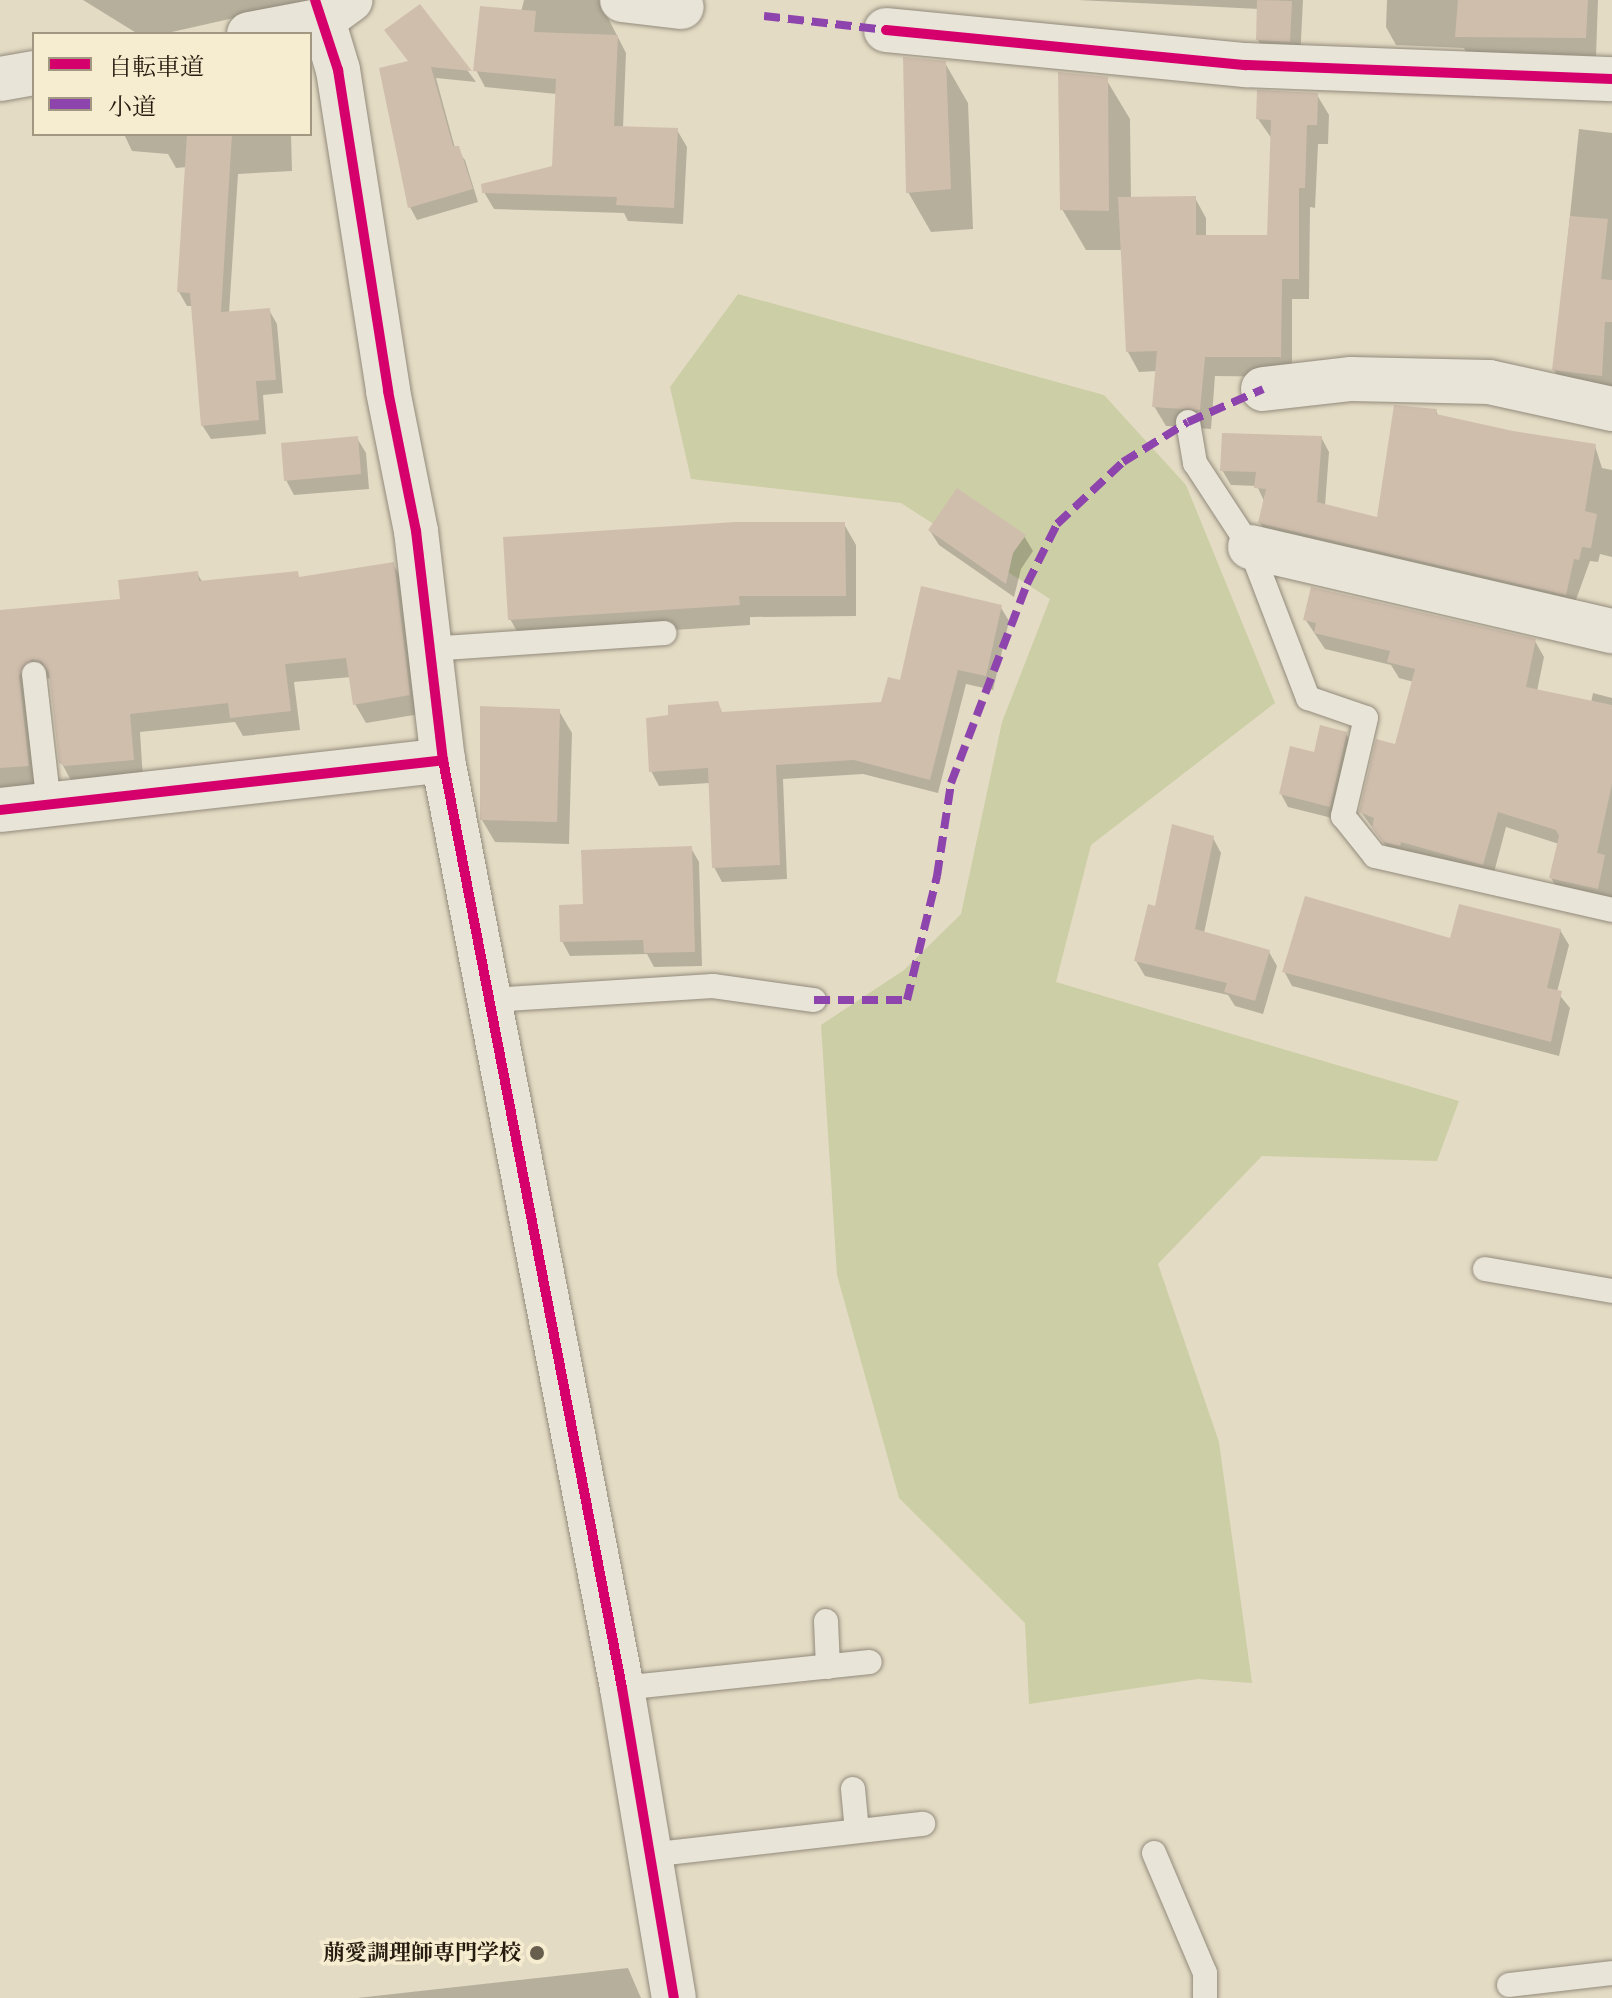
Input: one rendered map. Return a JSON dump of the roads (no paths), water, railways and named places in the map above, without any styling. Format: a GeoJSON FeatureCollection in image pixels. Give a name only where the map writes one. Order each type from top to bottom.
{"type":"FeatureCollection","features":[{"type":"Feature","properties":{"kind":"street"},"geometry":{"type":"LineString","coordinates":[[622,0],[682,7]]}},
{"type":"Feature","properties":{"kind":"street"},"geometry":{"type":"LineString","coordinates":[[255,32],[330,7],[388,391],[416,531],[443,760],[622,1688],[674,1998]]}},
{"type":"Feature","properties":{"kind":"street"},"geometry":{"type":"LineString","coordinates":[[886,30],[1246,65],[1612,79]]}},
{"type":"Feature","properties":{"kind":"street"},"geometry":{"type":"LineString","coordinates":[[0,79],[32,73]]}},
{"type":"Feature","properties":{"kind":"street"},"geometry":{"type":"LineString","coordinates":[[1263,389],[1351,379],[1489,382],[1612,409]]}},
{"type":"Feature","properties":{"kind":"street"},"geometry":{"type":"LineString","coordinates":[[1250,547],[1612,631]]}},
{"type":"Feature","properties":{"kind":"street"},"geometry":{"type":"LineString","coordinates":[[0,810],[443,760]]}},
{"type":"Feature","properties":{"kind":"lane"},"geometry":{"type":"LineString","coordinates":[[1188,422],[1195,463],[1250,547],[1308,698],[1366,718],[1343,816],[1375,856],[1612,910]]}},
{"type":"Feature","properties":{"kind":"lane"},"geometry":{"type":"LineString","coordinates":[[430,649],[664,633]]}},
{"type":"Feature","properties":{"kind":"lane"},"geometry":{"type":"LineString","coordinates":[[34,674],[49,805]]}},
{"type":"Feature","properties":{"kind":"lane"},"geometry":{"type":"LineString","coordinates":[[491,1000],[713,986],[814,1000]]}},
{"type":"Feature","properties":{"kind":"lane"},"geometry":{"type":"LineString","coordinates":[[1485,1269],[1612,1291]]}},
{"type":"Feature","properties":{"kind":"lane"},"geometry":{"type":"LineString","coordinates":[[826,1621],[828,1667]]}},
{"type":"Feature","properties":{"kind":"lane"},"geometry":{"type":"LineString","coordinates":[[622,1688],[870,1662]]}},
{"type":"Feature","properties":{"kind":"lane"},"geometry":{"type":"LineString","coordinates":[[853,1789],[857,1831]]}},
{"type":"Feature","properties":{"kind":"lane"},"geometry":{"type":"LineString","coordinates":[[649,1855],[923,1824]]}},
{"type":"Feature","properties":{"kind":"lane"},"geometry":{"type":"LineString","coordinates":[[1154,1853],[1205,1973],[1205,1998]]}},
{"type":"Feature","properties":{"kind":"lane"},"geometry":{"type":"LineString","coordinates":[[1509,1985],[1612,1973]]}},
{"type":"Feature","properties":{"kind":"place","name":"萠愛調理師専門学校"},"geometry":{"type":"Point","coordinates":[537,1953]}}]}
